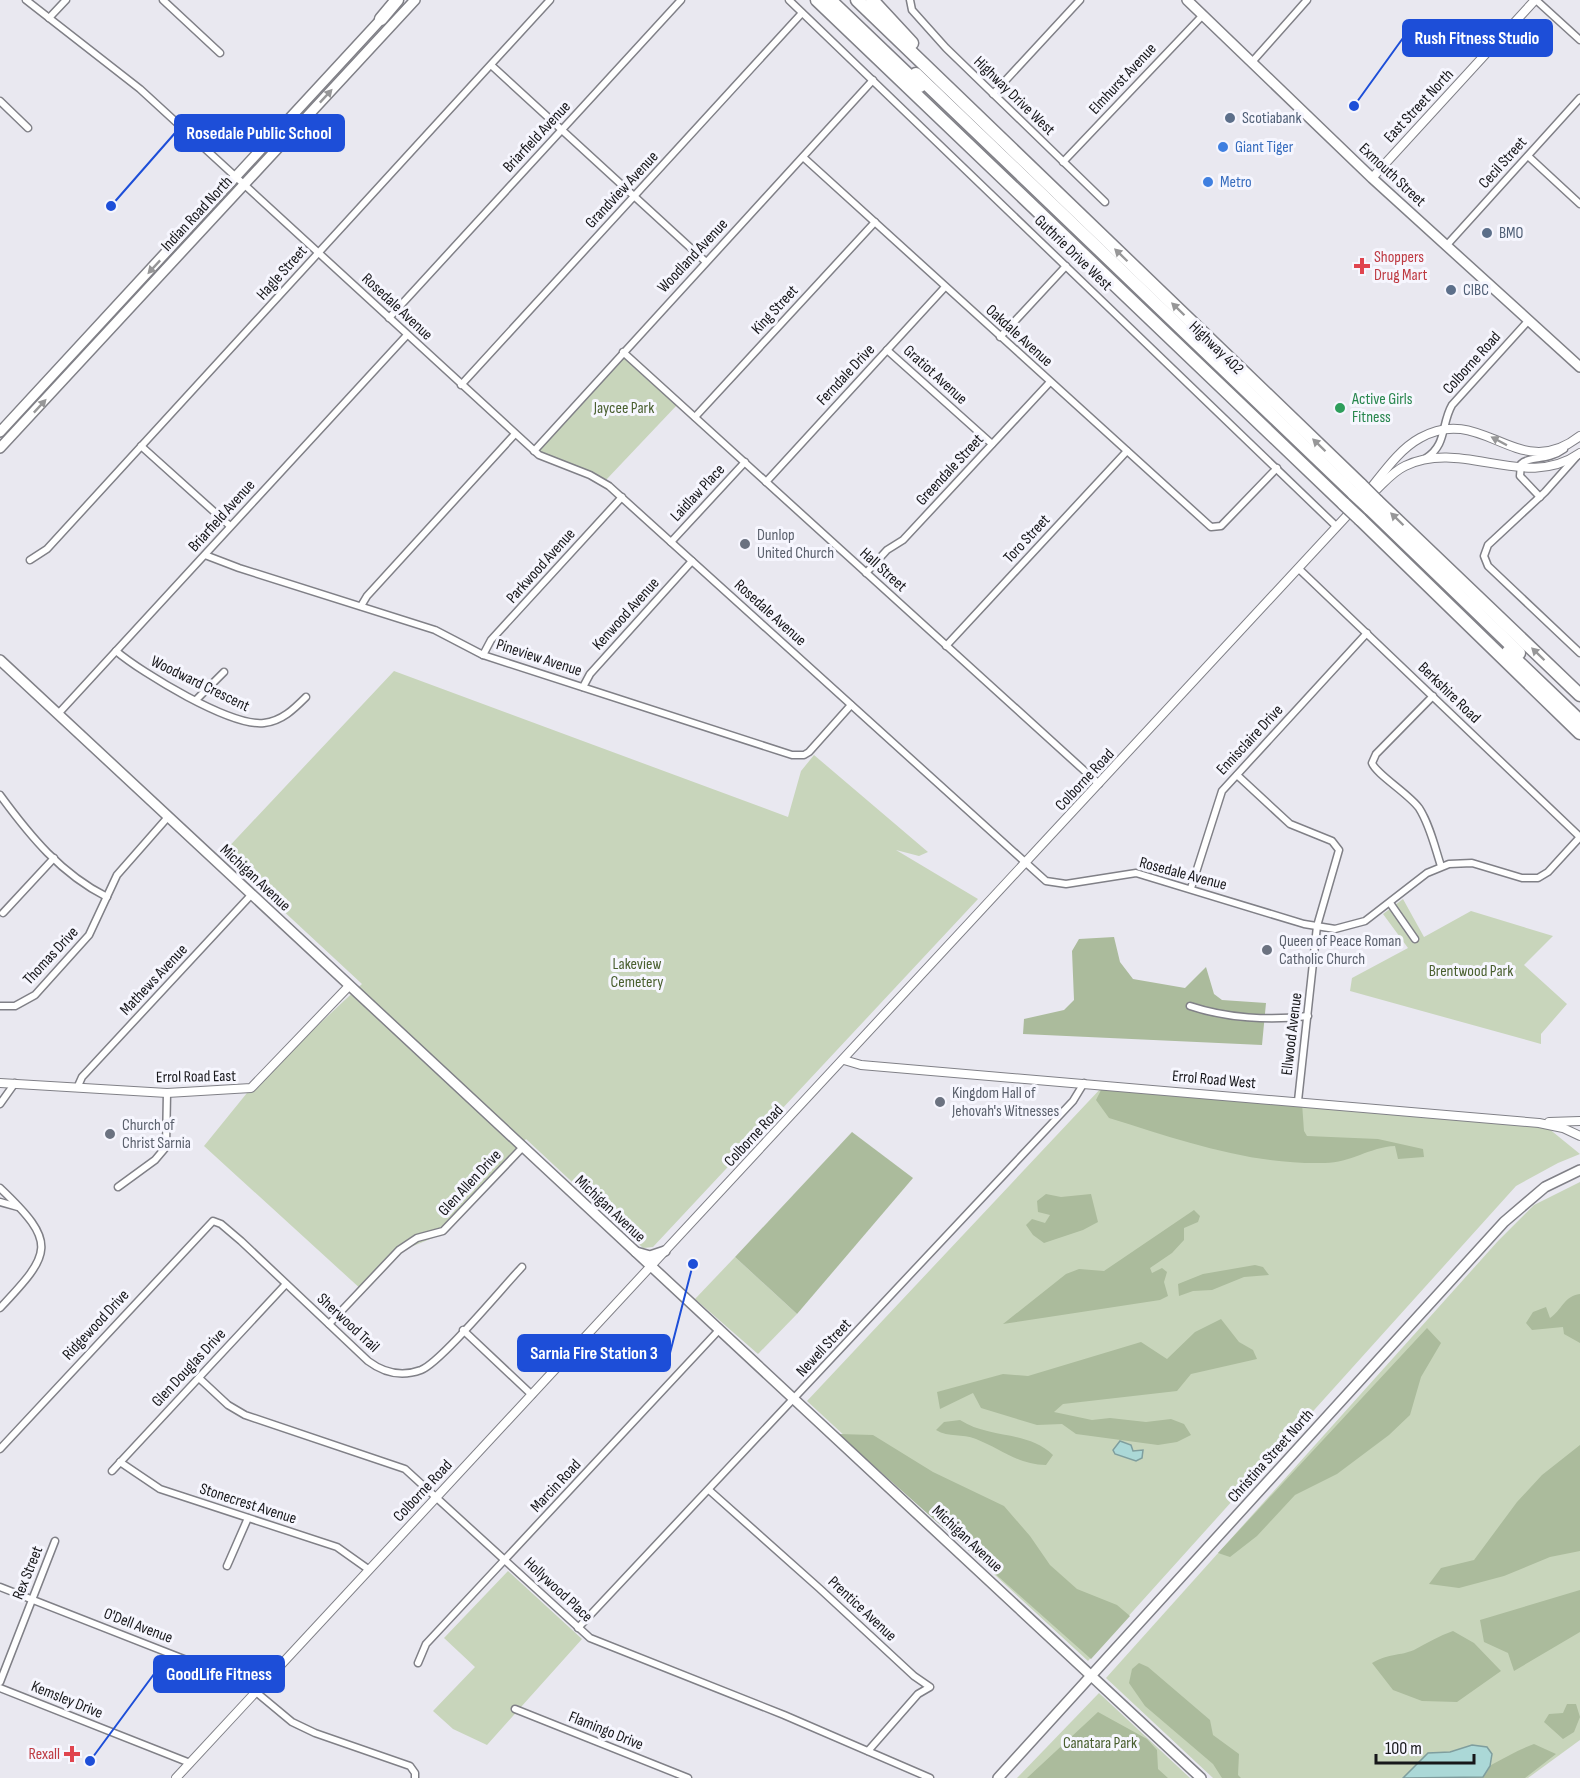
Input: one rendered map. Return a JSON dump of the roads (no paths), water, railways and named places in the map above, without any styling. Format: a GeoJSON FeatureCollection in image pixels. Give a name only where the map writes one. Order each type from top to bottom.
{"type":"FeatureCollection","features":[{"type":"Feature","properties":{"kind":"highway"},"geometry":{"type":"LineString","coordinates":[[381,19],[398,0]]}},
{"type":"Feature","properties":{"kind":"highway"},"geometry":{"type":"LineString","coordinates":[[818,0],[1580,712]]}},
{"type":"Feature","properties":{"kind":"highway","name":"Highway 402"},"geometry":{"type":"LineString","coordinates":[[830,0],[1359,504],[1580,721]]}},
{"type":"Feature","properties":{"kind":"highway"},"geometry":{"type":"LineString","coordinates":[[840,0],[1359,504],[1580,733]]}},
{"type":"Feature","properties":{"kind":"highway","name":"Highway 402"},"geometry":{"type":"LineString","coordinates":[[857,0],[1061,197],[1359,504],[1580,694]]}},
{"type":"Feature","properties":{"kind":"highway"},"geometry":{"type":"LineString","coordinates":[[873,0],[1061,197]]}},
{"type":"Feature","properties":{"kind":"main road","name":"Indian Road North"},"geometry":{"type":"LineString","coordinates":[[0,448],[415,0]]}},
{"type":"Feature","properties":{"kind":"main road","name":"Exmouth Street"},"geometry":{"type":"LineString","coordinates":[[1187,0],[1372,178],[1580,367]]}},
{"type":"Feature","properties":{"kind":"main road","name":"Indian Road North"},"geometry":{"type":"LineString","coordinates":[[0,432],[381,19]]}},
{"type":"Feature","properties":{"kind":"main road","name":"Michigan Avenue"},"geometry":{"type":"LineString","coordinates":[[0,660],[252,894],[348,987],[1201,1778]]}},
{"type":"Feature","properties":{"kind":"main road","name":"Christina Street North"},"geometry":{"type":"LineString","coordinates":[[998,1778],[1504,1222],[1545,1187],[1580,1170]]}},
{"type":"Feature","properties":{"kind":"main road"},"geometry":{"type":"LineString","coordinates":[[634,1251],[650,1256],[665,1251]]}},
{"type":"Feature","properties":{"kind":"street","name":"Rosedale Avenue"},"geometry":{"type":"LineString","coordinates":[[26,0],[140,89],[534,451],[554,462],[595,477],[621,497],[1046,881],[1058,885],[1136,873],[1317,926],[1335,929],[1365,921],[1427,873],[1441,866],[1472,863],[1522,878],[1533,879],[1548,872],[1580,837]]}},
{"type":"Feature","properties":{"kind":"street"},"geometry":{"type":"LineString","coordinates":[[49,18],[66,0]]}},
{"type":"Feature","properties":{"kind":"street"},"geometry":{"type":"LineString","coordinates":[[163,0],[220,53]]}},
{"type":"Feature","properties":{"kind":"street","name":"Hagle Street"},"geometry":{"type":"LineString","coordinates":[[30,560],[47,549],[550,0]]}},
{"type":"Feature","properties":{"kind":"street","name":"Briarfield Avenue"},"geometry":{"type":"LineString","coordinates":[[388,318],[681,0]]}},
{"type":"Feature","properties":{"kind":"street","name":"Guthrie Drive West"},"geometry":{"type":"LineString","coordinates":[[789,0],[1337,527]]}},
{"type":"Feature","properties":{"kind":"street"},"geometry":{"type":"LineString","coordinates":[[993,94],[1080,0]]}},
{"type":"Feature","properties":{"kind":"street"},"geometry":{"type":"LineString","coordinates":[[1252,62],[1307,0]]}},
{"type":"Feature","properties":{"kind":"street"},"geometry":{"type":"LineString","coordinates":[[1536,0],[1580,40]]}},
{"type":"Feature","properties":{"kind":"street","name":"East Street North"},"geometry":{"type":"LineString","coordinates":[[1372,178],[1536,0]]}},
{"type":"Feature","properties":{"kind":"street","name":"Highway Drive West"},"geometry":{"type":"LineString","coordinates":[[910,3],[932,34],[1105,202]]}},
{"type":"Feature","properties":{"kind":"street","name":"Grandview Avenue"},"geometry":{"type":"LineString","coordinates":[[461,385],[802,13]]}},
{"type":"Feature","properties":{"kind":"street","name":"Elmhurst Avenue"},"geometry":{"type":"LineString","coordinates":[[1063,162],[1203,15]]}},
{"type":"Feature","properties":{"kind":"street"},"geometry":{"type":"LineString","coordinates":[[490,64],[706,262]]}},
{"type":"Feature","properties":{"kind":"street","name":"Woodland Avenue"},"geometry":{"type":"LineString","coordinates":[[534,451],[873,80]]}},
{"type":"Feature","properties":{"kind":"street","name":"Cecil Street"},"geometry":{"type":"LineString","coordinates":[[1446,246],[1580,98]]}},
{"type":"Feature","properties":{"kind":"street"},"geometry":{"type":"LineString","coordinates":[[0,101],[28,128]]}},
{"type":"Feature","properties":{"kind":"street"},"geometry":{"type":"LineString","coordinates":[[1528,156],[1580,204]]}},
{"type":"Feature","properties":{"kind":"street","name":"Oakdale Avenue"},"geometry":{"type":"LineString","coordinates":[[803,157],[1210,527],[1221,526],[1276,468]]}},
{"type":"Feature","properties":{"kind":"street","name":"King Street"},"geometry":{"type":"LineString","coordinates":[[695,417],[874,222]]}},
{"type":"Feature","properties":{"kind":"street"},"geometry":{"type":"LineString","coordinates":[[1000,337],[1066,266]]}},
{"type":"Feature","properties":{"kind":"street","name":"Ferndale Drive"},"geometry":{"type":"LineString","coordinates":[[766,482],[945,287]]}},
{"type":"Feature","properties":{"kind":"street","name":"Colborne Road"},"geometry":{"type":"LineString","coordinates":[[1359,504],[1397,470],[1422,460],[1440,444],[1452,405],[1529,320]]}},
{"type":"Feature","properties":{"kind":"street","name":"Briarfield Avenue"},"geometry":{"type":"LineString","coordinates":[[58,714],[407,335]]}},
{"type":"Feature","properties":{"kind":"street","name":"Gratiot Avenue"},"geometry":{"type":"LineString","coordinates":[[887,350],[992,444]]}},
{"type":"Feature","properties":{"kind":"street","name":"Hall Street"},"geometry":{"type":"LineString","coordinates":[[623,352],[1099,784]]}},
{"type":"Feature","properties":{"kind":"street","name":"Greendale Street"},"geometry":{"type":"LineString","coordinates":[[866,573],[887,550],[903,540],[1050,382]]}},
{"type":"Feature","properties":{"kind":"street"},"geometry":{"type":"LineString","coordinates":[[1427,434],[1441,425],[1452,405]]}},
{"type":"Feature","properties":{"kind":"street"},"geometry":{"type":"LineString","coordinates":[[1444,429],[1472,429],[1525,451],[1551,451],[1577,438]]}},
{"type":"Feature","properties":{"kind":"street","name":"Colborne Road"},"geometry":{"type":"LineString","coordinates":[[176,1778],[1299,569],[1407,448],[1427,434],[1444,429]]}},
{"type":"Feature","properties":{"kind":"street"},"geometry":{"type":"LineString","coordinates":[[361,606],[367,596],[515,434]]}},
{"type":"Feature","properties":{"kind":"street"},"geometry":{"type":"LineString","coordinates":[[1540,497],[1520,476],[1519,468],[1523,460],[1551,457],[1577,438]]}},
{"type":"Feature","properties":{"kind":"street"},"geometry":{"type":"LineString","coordinates":[[141,446],[230,526]]}},
{"type":"Feature","properties":{"kind":"street","name":"Toro Street"},"geometry":{"type":"LineString","coordinates":[[946,646],[1127,451]]}},
{"type":"Feature","properties":{"kind":"street"},"geometry":{"type":"LineString","coordinates":[[1422,460],[1438,456],[1456,456],[1519,468],[1553,466],[1580,453]]}},
{"type":"Feature","properties":{"kind":"street"},"geometry":{"type":"LineString","coordinates":[[1580,453],[1540,497],[1488,545],[1484,556],[1488,566],[1580,653]]}},
{"type":"Feature","properties":{"kind":"street","name":"Laidlaw Place"},"geometry":{"type":"LineString","coordinates":[[671,542],[745,462]]}},
{"type":"Feature","properties":{"kind":"street","name":"Parkwood Avenue"},"geometry":{"type":"LineString","coordinates":[[483,655],[491,640],[621,497]]}},
{"type":"Feature","properties":{"kind":"street","name":"Pineview Avenue"},"geometry":{"type":"LineString","coordinates":[[205,555],[239,568],[435,630],[483,655],[798,756],[808,752],[851,705]]}},
{"type":"Feature","properties":{"kind":"street","name":"Kenwood Avenue"},"geometry":{"type":"LineString","coordinates":[[583,687],[590,674],[692,561]]}},
{"type":"Feature","properties":{"kind":"street","name":"Berkshire Road"},"geometry":{"type":"LineString","coordinates":[[1299,569],[1580,837]]}},
{"type":"Feature","properties":{"kind":"street","name":"Ennisclaire Drive"},"geometry":{"type":"LineString","coordinates":[[1191,888],[1218,800],[1237,775],[1367,633]]}},
{"type":"Feature","properties":{"kind":"street","name":"Woodward Crescent"},"geometry":{"type":"LineString","coordinates":[[116,651],[141,671],[235,719],[264,723],[283,718],[306,697]]}},
{"type":"Feature","properties":{"kind":"street"},"geometry":{"type":"LineString","coordinates":[[197,699],[224,672]]}},
{"type":"Feature","properties":{"kind":"street"},"geometry":{"type":"LineString","coordinates":[[1433,696],[1376,754],[1372,763],[1376,771],[1386,775],[1419,808],[1441,866]]}},
{"type":"Feature","properties":{"kind":"street","name":"Ellwood Avenue"},"geometry":{"type":"LineString","coordinates":[[1237,775],[1290,824],[1332,841],[1337,846],[1338,858],[1317,926],[1298,1101]]}},
{"type":"Feature","properties":{"kind":"street"},"geometry":{"type":"LineString","coordinates":[[0,795],[27,833],[81,884],[107,897]]}},
{"type":"Feature","properties":{"kind":"street","name":"Thomas Drive"},"geometry":{"type":"LineString","coordinates":[[0,1006],[15,1006],[34,995],[89,935],[123,864],[168,817]]}},
{"type":"Feature","properties":{"kind":"street"},"geometry":{"type":"LineString","coordinates":[[3,913],[54,858]]}},
{"type":"Feature","properties":{"kind":"street","name":"Mathews Avenue"},"geometry":{"type":"LineString","coordinates":[[78,1086],[82,1077],[252,894]]}},
{"type":"Feature","properties":{"kind":"street"},"geometry":{"type":"LineString","coordinates":[[1390,903],[1415,939]]}},
{"type":"Feature","properties":{"kind":"street","name":"Errol Road East"},"geometry":{"type":"LineString","coordinates":[[0,1083],[167,1093],[251,1088],[348,987]]}},
{"type":"Feature","properties":{"kind":"street"},"geometry":{"type":"LineString","coordinates":[[1190,1006],[1220,1014],[1280,1018],[1308,1016]]}},
{"type":"Feature","properties":{"kind":"street","name":"Errol Road West"},"geometry":{"type":"LineString","coordinates":[[844,1060],[861,1065],[1539,1123],[1561,1127],[1580,1136]]}},
{"type":"Feature","properties":{"kind":"street"},"geometry":{"type":"LineString","coordinates":[[0,1104],[15,1083]]}},
{"type":"Feature","properties":{"kind":"street","name":"Newell Street"},"geometry":{"type":"LineString","coordinates":[[578,1628],[1073,1101],[1084,1083]]}},
{"type":"Feature","properties":{"kind":"street"},"geometry":{"type":"LineString","coordinates":[[118,1187],[155,1160],[166,1146],[167,1093]]}},
{"type":"Feature","properties":{"kind":"street"},"geometry":{"type":"LineString","coordinates":[[1539,1123],[1580,1121]]}},
{"type":"Feature","properties":{"kind":"street","name":"Glen Allen Drive"},"geometry":{"type":"LineString","coordinates":[[329,1324],[399,1250],[417,1238],[443,1231],[522,1148]]}},
{"type":"Feature","properties":{"kind":"street"},"geometry":{"type":"LineString","coordinates":[[0,1188],[24,1210],[37,1229],[40,1255],[33,1272],[0,1308]]}},
{"type":"Feature","properties":{"kind":"street"},"geometry":{"type":"LineString","coordinates":[[0,1202],[24,1210]]}},
{"type":"Feature","properties":{"kind":"street","name":"Sherwood Trail"},"geometry":{"type":"LineString","coordinates":[[213,1221],[221,1224],[374,1365],[397,1373],[415,1371],[429,1365],[522,1267]]}},
{"type":"Feature","properties":{"kind":"street","name":"Ridgewood Drive"},"geometry":{"type":"LineString","coordinates":[[0,1449],[213,1221]]}},
{"type":"Feature","properties":{"kind":"street","name":"Glen Douglas Drive"},"geometry":{"type":"LineString","coordinates":[[112,1471],[286,1284]]}},
{"type":"Feature","properties":{"kind":"street"},"geometry":{"type":"LineString","coordinates":[[463,1330],[532,1395]]}},
{"type":"Feature","properties":{"kind":"street","name":"Marcin Road"},"geometry":{"type":"LineString","coordinates":[[418,1663],[426,1644],[719,1330]]}},
{"type":"Feature","properties":{"kind":"street","name":"Hollywood Place"},"geometry":{"type":"LineString","coordinates":[[199,1378],[236,1410],[400,1466],[436,1496],[578,1628],[595,1640],[930,1778]]}},
{"type":"Feature","properties":{"kind":"street","name":"Stonecrest Avenue"},"geometry":{"type":"LineString","coordinates":[[120,1462],[160,1489],[337,1546],[368,1569]]}},
{"type":"Feature","properties":{"kind":"street","name":"Prentice Avenue"},"geometry":{"type":"LineString","coordinates":[[709,1490],[914,1677],[930,1687],[918,1694],[868,1751]]}},
{"type":"Feature","properties":{"kind":"street"},"geometry":{"type":"LineString","coordinates":[[227,1566],[248,1518]]}},
{"type":"Feature","properties":{"kind":"street","name":"Rex Street"},"geometry":{"type":"LineString","coordinates":[[0,1682],[55,1541]]}},
{"type":"Feature","properties":{"kind":"street","name":"O'Dell Avenue"},"geometry":{"type":"LineString","coordinates":[[0,1587],[245,1683],[292,1722],[315,1733],[410,1767],[415,1773],[415,1778]]}},
{"type":"Feature","properties":{"kind":"street","name":"Kemsley Drive"},"geometry":{"type":"LineString","coordinates":[[0,1688],[190,1763]]}},
{"type":"Feature","properties":{"kind":"street","name":"Flamingo Drive"},"geometry":{"type":"LineString","coordinates":[[515,1709],[684,1777]]}},
{"type":"Feature","properties":{"kind":"place","name":"Rush Fitness Studio"},"geometry":{"type":"Point","coordinates":[1354,106]}},
{"type":"Feature","properties":{"kind":"place","name":"Scotiabank"},"geometry":{"type":"Point","coordinates":[1230,118]}},
{"type":"Feature","properties":{"kind":"place","name":"Giant Tiger"},"geometry":{"type":"Point","coordinates":[1223,147]}},
{"type":"Feature","properties":{"kind":"place","name":"Metro"},"geometry":{"type":"Point","coordinates":[1208,182]}},
{"type":"Feature","properties":{"kind":"place","name":"Rosedale Public School"},"geometry":{"type":"Point","coordinates":[111,206]}},
{"type":"Feature","properties":{"kind":"place","name":"BMO"},"geometry":{"type":"Point","coordinates":[1487,233]}},
{"type":"Feature","properties":{"kind":"place","name":"Shoppers Drug Mart"},"geometry":{"type":"Point","coordinates":[1362,266]}},
{"type":"Feature","properties":{"kind":"place","name":"CIBC"},"geometry":{"type":"Point","coordinates":[1451,290]}},
{"type":"Feature","properties":{"kind":"place","name":"Active Girls Fitness"},"geometry":{"type":"Point","coordinates":[1340,408]}},
{"type":"Feature","properties":{"kind":"place","name":"Dunlop United Church"},"geometry":{"type":"Point","coordinates":[745,544]}},
{"type":"Feature","properties":{"kind":"place","name":"Queen of Peace Roman Catholic Church"},"geometry":{"type":"Point","coordinates":[1267,950]}},
{"type":"Feature","properties":{"kind":"place","name":"Kingdom Hall of Jehovah's Witnesses"},"geometry":{"type":"Point","coordinates":[940,1102]}},
{"type":"Feature","properties":{"kind":"place","name":"Church of Christ Sarnia"},"geometry":{"type":"Point","coordinates":[110,1134]}},
{"type":"Feature","properties":{"kind":"place","name":"Sarnia Fire Station 3"},"geometry":{"type":"Point","coordinates":[693,1264]}},
{"type":"Feature","properties":{"kind":"place","name":"Rexall"},"geometry":{"type":"Point","coordinates":[72,1754]}},
{"type":"Feature","properties":{"kind":"place","name":"GoodLife Fitness"},"geometry":{"type":"Point","coordinates":[90,1761]}},
{"type":"Feature","properties":{"kind":"park label","name":"Jaycee Park"},"geometry":{"type":"Point","coordinates":[624,408]}},
{"type":"Feature","properties":{"kind":"park label","name":"Brentwood Park"},"geometry":{"type":"Point","coordinates":[1471,971]}},
{"type":"Feature","properties":{"kind":"park label","name":"Lakeview Cemetery"},"geometry":{"type":"Point","coordinates":[637,973]}},
{"type":"Feature","properties":{"kind":"park label","name":"Canatara Park"},"geometry":{"type":"Point","coordinates":[1100,1743]}}]}
